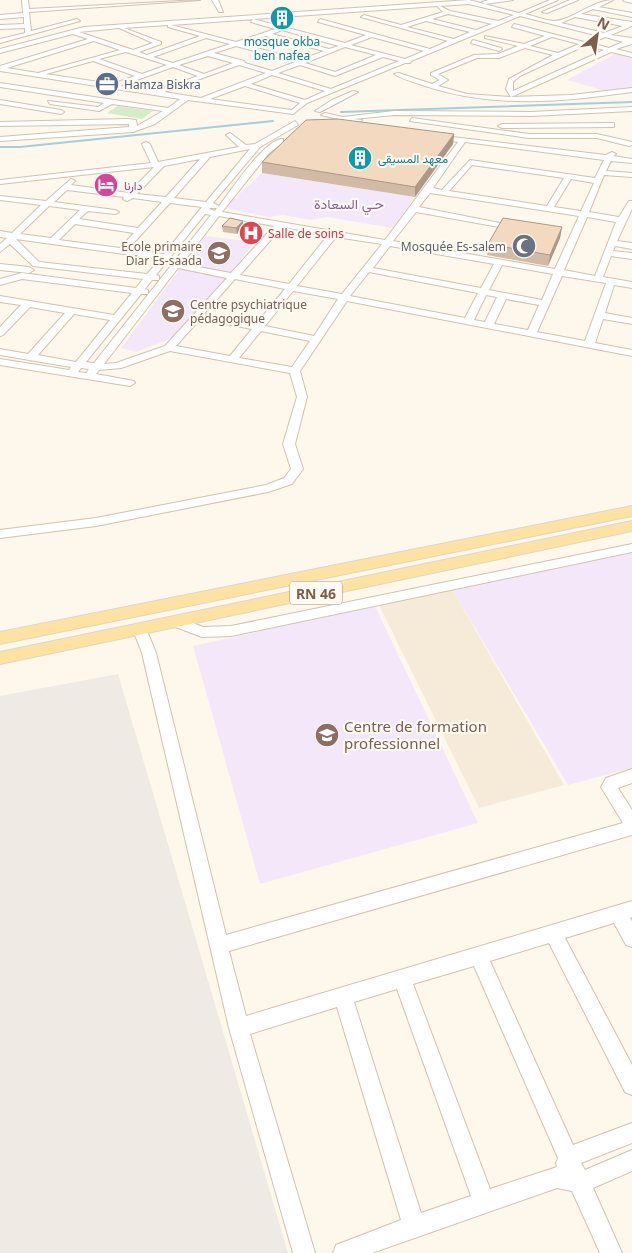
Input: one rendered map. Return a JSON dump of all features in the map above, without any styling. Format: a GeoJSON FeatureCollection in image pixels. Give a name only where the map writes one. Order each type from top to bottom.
{"type":"FeatureCollection","features":[{"type":"Feature","properties":{"kind":"main road","name":"RN 46"},"geometry":{"type":"LineString","coordinates":[[0,638],[632,511]]}},
{"type":"Feature","properties":{"kind":"main road","name":"RN 46"},"geometry":{"type":"LineString","coordinates":[[0,658],[632,526]]}},
{"type":"Feature","properties":{"kind":"street"},"geometry":{"type":"LineString","coordinates":[[0,17],[24,6],[141,0]]}},
{"type":"Feature","properties":{"kind":"street"},"geometry":{"type":"LineString","coordinates":[[24,6],[119,8],[182,4],[197,0]]}},
{"type":"Feature","properties":{"kind":"street"},"geometry":{"type":"LineString","coordinates":[[215,0],[221,12]]}},
{"type":"Feature","properties":{"kind":"street"},"geometry":{"type":"LineString","coordinates":[[335,4],[395,0]]}},
{"type":"Feature","properties":{"kind":"street"},"geometry":{"type":"LineString","coordinates":[[0,51],[69,31],[470,1],[510,0]]}},
{"type":"Feature","properties":{"kind":"street"},"geometry":{"type":"LineString","coordinates":[[313,110],[331,91],[555,0]]}},
{"type":"Feature","properties":{"kind":"street"},"geometry":{"type":"LineString","coordinates":[[536,31],[610,0]]}},
{"type":"Feature","properties":{"kind":"street"},"geometry":{"type":"LineString","coordinates":[[626,0],[632,1]]}},
{"type":"Feature","properties":{"kind":"street"},"geometry":{"type":"LineString","coordinates":[[470,1],[532,18],[631,41]]}},
{"type":"Feature","properties":{"kind":"street"},"geometry":{"type":"LineString","coordinates":[[505,29],[573,1],[632,16]]}},
{"type":"Feature","properties":{"kind":"street"},"geometry":{"type":"LineString","coordinates":[[436,5],[447,11],[497,23]]}},
{"type":"Feature","properties":{"kind":"street"},"geometry":{"type":"LineString","coordinates":[[24,6],[27,29]]}},
{"type":"Feature","properties":{"kind":"street"},"geometry":{"type":"LineString","coordinates":[[296,6],[302,14]]}},
{"type":"Feature","properties":{"kind":"street"},"geometry":{"type":"LineString","coordinates":[[383,8],[390,15],[360,18],[454,41]]}},
{"type":"Feature","properties":{"kind":"street"},"geometry":{"type":"LineString","coordinates":[[245,10],[250,18],[262,25],[283,28],[418,66]]}},
{"type":"Feature","properties":{"kind":"street"},"geometry":{"type":"LineString","coordinates":[[212,12],[229,11]]}},
{"type":"Feature","properties":{"kind":"street"},"geometry":{"type":"LineString","coordinates":[[418,13],[447,11]]}},
{"type":"Feature","properties":{"kind":"street"},"geometry":{"type":"LineString","coordinates":[[393,30],[447,11]]}},
{"type":"Feature","properties":{"kind":"street"},"geometry":{"type":"LineString","coordinates":[[310,21],[343,19],[338,12]]}},
{"type":"Feature","properties":{"kind":"street"},"geometry":{"type":"LineString","coordinates":[[408,14],[476,32]]}},
{"type":"Feature","properties":{"kind":"street"},"geometry":{"type":"LineString","coordinates":[[575,14],[630,24]]}},
{"type":"Feature","properties":{"kind":"street"},"geometry":{"type":"LineString","coordinates":[[37,30],[84,20]]}},
{"type":"Feature","properties":{"kind":"street"},"geometry":{"type":"LineString","coordinates":[[320,21],[430,51]]}},
{"type":"Feature","properties":{"kind":"street"},"geometry":{"type":"LineString","coordinates":[[262,25],[291,22]]}},
{"type":"Feature","properties":{"kind":"street"},"geometry":{"type":"LineString","coordinates":[[133,33],[154,24]]}},
{"type":"Feature","properties":{"kind":"street"},"geometry":{"type":"LineString","coordinates":[[164,24],[205,36],[239,43],[358,80]]}},
{"type":"Feature","properties":{"kind":"street"},"geometry":{"type":"LineString","coordinates":[[510,81],[546,61],[607,36],[630,24]]}},
{"type":"Feature","properties":{"kind":"street"},"geometry":{"type":"LineString","coordinates":[[514,26],[632,55]]}},
{"type":"Feature","properties":{"kind":"street"},"geometry":{"type":"LineString","coordinates":[[0,27],[37,30],[53,36]]}},
{"type":"Feature","properties":{"kind":"street"},"geometry":{"type":"LineString","coordinates":[[116,27],[159,43],[133,52]]}},
{"type":"Feature","properties":{"kind":"street"},"geometry":{"type":"LineString","coordinates":[[334,30],[343,27]]}},
{"type":"Feature","properties":{"kind":"street"},"geometry":{"type":"LineString","coordinates":[[113,86],[283,28]]}},
{"type":"Feature","properties":{"kind":"street"},"geometry":{"type":"LineString","coordinates":[[0,41],[13,37],[27,29]]}},
{"type":"Feature","properties":{"kind":"street"},"geometry":{"type":"LineString","coordinates":[[0,69],[125,30]]}},
{"type":"Feature","properties":{"kind":"street"},"geometry":{"type":"LineString","coordinates":[[69,31],[204,76]]}},
{"type":"Feature","properties":{"kind":"street"},"geometry":{"type":"LineString","coordinates":[[316,37],[325,33]]}},
{"type":"Feature","properties":{"kind":"street"},"geometry":{"type":"LineString","coordinates":[[202,100],[329,51],[384,33]]}},
{"type":"Feature","properties":{"kind":"street"},"geometry":{"type":"LineString","coordinates":[[465,46],[496,33]]}},
{"type":"Feature","properties":{"kind":"street"},"geometry":{"type":"LineString","coordinates":[[267,34],[329,51]]}},
{"type":"Feature","properties":{"kind":"street"},"geometry":{"type":"LineString","coordinates":[[432,86],[445,80],[433,75],[476,56],[497,57],[552,35]]}},
{"type":"Feature","properties":{"kind":"street"},"geometry":{"type":"LineString","coordinates":[[146,56],[205,36]]}},
{"type":"Feature","properties":{"kind":"street"},"geometry":{"type":"LineString","coordinates":[[13,37],[142,76]]}},
{"type":"Feature","properties":{"kind":"street"},"geometry":{"type":"LineString","coordinates":[[487,37],[561,55]]}},
{"type":"Feature","properties":{"kind":"street"},"geometry":{"type":"LineString","coordinates":[[510,96],[631,41]]}},
{"type":"Feature","properties":{"kind":"street"},"geometry":{"type":"LineString","coordinates":[[473,42],[520,54]]}},
{"type":"Feature","properties":{"kind":"street"},"geometry":{"type":"LineString","coordinates":[[37,75],[126,50]]}},
{"type":"Feature","properties":{"kind":"street"},"geometry":{"type":"LineString","coordinates":[[157,93],[272,53]]}},
{"type":"Feature","properties":{"kind":"street"},"geometry":{"type":"LineString","coordinates":[[209,54],[331,91]]}},
{"type":"Feature","properties":{"kind":"street"},"geometry":{"type":"LineString","coordinates":[[334,74],[383,55]]}},
{"type":"Feature","properties":{"kind":"street"},"geometry":{"type":"LineString","coordinates":[[537,59],[546,61]]}},
{"type":"Feature","properties":{"kind":"street"},"geometry":{"type":"LineString","coordinates":[[99,72],[114,67]]}},
{"type":"Feature","properties":{"kind":"street"},"geometry":{"type":"LineString","coordinates":[[389,78],[411,68]]}},
{"type":"Feature","properties":{"kind":"street"},"geometry":{"type":"LineString","coordinates":[[0,69],[125,92],[292,116]]}},
{"type":"Feature","properties":{"kind":"street"},"geometry":{"type":"LineString","coordinates":[[0,74],[113,86],[184,99],[251,108],[292,116],[306,125],[270,148],[218,210],[89,376]]}},
{"type":"Feature","properties":{"kind":"street"},"geometry":{"type":"LineString","coordinates":[[397,74],[468,96],[590,95],[632,90]]}},
{"type":"Feature","properties":{"kind":"street"},"geometry":{"type":"LineString","coordinates":[[2,139],[48,110],[88,75]]}},
{"type":"Feature","properties":{"kind":"street"},"geometry":{"type":"LineString","coordinates":[[0,81],[24,87]]}},
{"type":"Feature","properties":{"kind":"street"},"geometry":{"type":"LineString","coordinates":[[510,81],[532,87]]}},
{"type":"Feature","properties":{"kind":"street"},"geometry":{"type":"LineString","coordinates":[[510,81],[510,96]]}},
{"type":"Feature","properties":{"kind":"street"},"geometry":{"type":"LineString","coordinates":[[245,84],[282,95],[313,110],[367,125],[319,124],[326,119],[313,110]]}},
{"type":"Feature","properties":{"kind":"street"},"geometry":{"type":"LineString","coordinates":[[0,85],[24,87],[168,110]]}},
{"type":"Feature","properties":{"kind":"street"},"geometry":{"type":"LineString","coordinates":[[0,107],[24,87]]}},
{"type":"Feature","properties":{"kind":"street"},"geometry":{"type":"LineString","coordinates":[[71,374],[258,145],[292,116],[313,110],[364,88]]}},
{"type":"Feature","properties":{"kind":"street"},"geometry":{"type":"LineString","coordinates":[[0,94],[9,100],[26,106],[86,116],[125,92]]}},
{"type":"Feature","properties":{"kind":"street"},"geometry":{"type":"LineString","coordinates":[[251,108],[282,95]]}},
{"type":"Feature","properties":{"kind":"street"},"geometry":{"type":"LineString","coordinates":[[9,100],[20,98],[99,109]]}},
{"type":"Feature","properties":{"kind":"street"},"geometry":{"type":"LineString","coordinates":[[2,139],[133,130],[152,122],[184,99]]}},
{"type":"Feature","properties":{"kind":"street"},"geometry":{"type":"LineString","coordinates":[[17,111],[26,106]]}},
{"type":"Feature","properties":{"kind":"street"},"geometry":{"type":"LineString","coordinates":[[340,119],[376,114],[521,114],[632,108]]}},
{"type":"Feature","properties":{"kind":"street"},"geometry":{"type":"LineString","coordinates":[[376,114],[581,143],[589,142],[619,121]]}},
{"type":"Feature","properties":{"kind":"street"},"geometry":{"type":"LineString","coordinates":[[0,122],[8,116]]}},
{"type":"Feature","properties":{"kind":"street"},"geometry":{"type":"LineString","coordinates":[[0,122],[26,124],[126,121],[133,122],[133,130]]}},
{"type":"Feature","properties":{"kind":"street"},"geometry":{"type":"LineString","coordinates":[[462,127],[611,125]]}},
{"type":"Feature","properties":{"kind":"street"},"geometry":{"type":"LineString","coordinates":[[230,135],[245,148]]}},
{"type":"Feature","properties":{"kind":"street"},"geometry":{"type":"LineString","coordinates":[[629,147],[608,158],[444,136],[463,140],[608,158],[632,159]]}},
{"type":"Feature","properties":{"kind":"street"},"geometry":{"type":"LineString","coordinates":[[596,136],[629,147]]}},
{"type":"Feature","properties":{"kind":"street"},"geometry":{"type":"LineString","coordinates":[[294,371],[344,298],[414,209],[463,140]]}},
{"type":"Feature","properties":{"kind":"street"},"geometry":{"type":"LineString","coordinates":[[146,144],[158,164]]}},
{"type":"Feature","properties":{"kind":"street"},"geometry":{"type":"LineString","coordinates":[[0,182],[158,164],[258,145],[270,148]]}},
{"type":"Feature","properties":{"kind":"street"},"geometry":{"type":"LineString","coordinates":[[122,251],[207,156]]}},
{"type":"Feature","properties":{"kind":"street"},"geometry":{"type":"LineString","coordinates":[[532,333],[557,272],[569,235],[582,214],[608,158]]}},
{"type":"Feature","properties":{"kind":"street"},"geometry":{"type":"LineString","coordinates":[[444,192],[470,162],[569,176],[632,175]]}},
{"type":"Feature","properties":{"kind":"street"},"geometry":{"type":"LineString","coordinates":[[102,225],[158,164]]}},
{"type":"Feature","properties":{"kind":"street"},"geometry":{"type":"LineString","coordinates":[[0,249],[80,172]]}},
{"type":"Feature","properties":{"kind":"street"},"geometry":{"type":"LineString","coordinates":[[549,209],[569,176]]}},
{"type":"Feature","properties":{"kind":"street"},"geometry":{"type":"LineString","coordinates":[[65,187],[168,199],[279,225],[632,285]]}},
{"type":"Feature","properties":{"kind":"street"},"geometry":{"type":"LineString","coordinates":[[427,190],[621,220]]}},
{"type":"Feature","properties":{"kind":"street"},"geometry":{"type":"LineString","coordinates":[[0,198],[114,212]]}},
{"type":"Feature","properties":{"kind":"street"},"geometry":{"type":"LineString","coordinates":[[0,209],[9,200]]}},
{"type":"Feature","properties":{"kind":"street"},"geometry":{"type":"LineString","coordinates":[[598,279],[621,220],[632,204]]}},
{"type":"Feature","properties":{"kind":"street"},"geometry":{"type":"LineString","coordinates":[[53,241],[86,208]]}},
{"type":"Feature","properties":{"kind":"street"},"geometry":{"type":"LineString","coordinates":[[414,209],[526,228]]}},
{"type":"Feature","properties":{"kind":"street"},"geometry":{"type":"LineString","coordinates":[[73,221],[140,230]]}},
{"type":"Feature","properties":{"kind":"street"},"geometry":{"type":"LineString","coordinates":[[0,352],[78,365],[117,366],[169,348],[279,225]]}},
{"type":"Feature","properties":{"kind":"street"},"geometry":{"type":"LineString","coordinates":[[0,234],[12,238],[53,241],[166,257]]}},
{"type":"Feature","properties":{"kind":"street"},"geometry":{"type":"LineString","coordinates":[[233,359],[334,234]]}},
{"type":"Feature","properties":{"kind":"street"},"geometry":{"type":"LineString","coordinates":[[12,238],[29,270]]}},
{"type":"Feature","properties":{"kind":"street"},"geometry":{"type":"LineString","coordinates":[[612,243],[632,246]]}},
{"type":"Feature","properties":{"kind":"street"},"geometry":{"type":"LineString","coordinates":[[608,253],[632,256]]}},
{"type":"Feature","properties":{"kind":"street"},"geometry":{"type":"LineString","coordinates":[[468,321],[499,262]]}},
{"type":"Feature","properties":{"kind":"street"},"geometry":{"type":"LineString","coordinates":[[175,265],[632,353]]}},
{"type":"Feature","properties":{"kind":"street"},"geometry":{"type":"LineString","coordinates":[[0,267],[164,279]]}},
{"type":"Feature","properties":{"kind":"street"},"geometry":{"type":"LineString","coordinates":[[366,269],[544,303]]}},
{"type":"Feature","properties":{"kind":"street"},"geometry":{"type":"LineString","coordinates":[[0,282],[29,270],[153,293]]}},
{"type":"Feature","properties":{"kind":"street"},"geometry":{"type":"LineString","coordinates":[[589,344],[610,282]]}},
{"type":"Feature","properties":{"kind":"street"},"geometry":{"type":"LineString","coordinates":[[488,324],[503,295]]}},
{"type":"Feature","properties":{"kind":"street"},"geometry":{"type":"LineString","coordinates":[[0,300],[116,318]]}},
{"type":"Feature","properties":{"kind":"street"},"geometry":{"type":"LineString","coordinates":[[1,329],[27,304]]}},
{"type":"Feature","properties":{"kind":"street"},"geometry":{"type":"LineString","coordinates":[[31,357],[72,311]]}},
{"type":"Feature","properties":{"kind":"street"},"geometry":{"type":"LineString","coordinates":[[598,314],[632,321]]}},
{"type":"Feature","properties":{"kind":"street"},"geometry":{"type":"LineString","coordinates":[[199,316],[315,340]]}},
{"type":"Feature","properties":{"kind":"street"},"geometry":{"type":"LineString","coordinates":[[169,348],[294,371]]}},
{"type":"Feature","properties":{"kind":"street"},"geometry":{"type":"LineString","coordinates":[[0,362],[130,383]]}},
{"type":"Feature","properties":{"kind":"street"},"geometry":{"type":"LineString","coordinates":[[0,534],[96,522],[231,496],[288,481],[297,469],[289,440],[302,397],[294,371]]}},
{"type":"Feature","properties":{"kind":"street"},"geometry":{"type":"LineString","coordinates":[[178,622],[202,632],[232,631],[632,548]]}},
{"type":"Feature","properties":{"kind":"street"},"geometry":{"type":"LineString","coordinates":[[140,630],[149,653],[239,1028],[304,1253]]}},
{"type":"Feature","properties":{"kind":"street"},"geometry":{"type":"LineString","coordinates":[[220,945],[632,826],[609,788],[612,783],[632,776]]}},
{"type":"Feature","properties":{"kind":"street"},"geometry":{"type":"LineString","coordinates":[[239,1028],[625,911],[632,939]]}},
{"type":"Feature","properties":{"kind":"street"},"geometry":{"type":"LineString","coordinates":[[553,932],[632,1085]]}},
{"type":"Feature","properties":{"kind":"street"},"geometry":{"type":"LineString","coordinates":[[478,955],[570,1157],[611,1253]]}},
{"type":"Feature","properties":{"kind":"street"},"geometry":{"type":"LineString","coordinates":[[402,978],[484,1201]]}},
{"type":"Feature","properties":{"kind":"street"},"geometry":{"type":"LineString","coordinates":[[343,996],[414,1226]]}},
{"type":"Feature","properties":{"kind":"street"},"geometry":{"type":"LineString","coordinates":[[557,1177],[570,1157],[632,1133]]}},
{"type":"Feature","properties":{"kind":"street"},"geometry":{"type":"LineString","coordinates":[[344,1253],[484,1201],[557,1177],[581,1182],[632,1160]]}},
{"type":"Feature","properties":{"kind":"shaded area"},"geometry":{"type":"Polygon","coordinates":[[[615,54],[632,58],[632,88],[602,90],[567,80],[615,54]]]}},
{"type":"Feature","properties":{"kind":"shaded area"},"geometry":{"type":"Polygon","coordinates":[[[262,173],[415,197],[393,228],[327,217],[310,220],[283,215],[269,217],[230,209],[226,206],[233,199],[239,198],[237,196],[262,173]]]}},
{"type":"Feature","properties":{"kind":"shaded area","name":"Ecole primaire Diar Es-saada"},"geometry":{"type":"Polygon","coordinates":[[[206,236],[255,242],[230,273],[183,264],[206,236]]]}},
{"type":"Feature","properties":{"kind":"shaded area","name":"Centre psychiatrique pédagogique"},"geometry":{"type":"Polygon","coordinates":[[[180,269],[226,277],[173,338],[136,352],[121,348],[180,269]]]}},
{"type":"Feature","properties":{"kind":"shaded area"},"geometry":{"type":"Polygon","coordinates":[[[632,552],[632,768],[568,785],[452,589],[632,552]]]}},
{"type":"Feature","properties":{"kind":"shaded area"},"geometry":{"type":"Polygon","coordinates":[[[452,589],[564,785],[479,808],[379,605],[452,589]]]}},
{"type":"Feature","properties":{"kind":"shaded area","name":"Centre de formation professionnel"},"geometry":{"type":"Polygon","coordinates":[[[375,606],[478,823],[260,884],[193,646],[375,606]]]}},
{"type":"Feature","properties":{"kind":"shaded area"},"geometry":{"type":"Polygon","coordinates":[[[118,674],[288,1253],[0,1253],[0,696],[118,674]]]}},
{"type":"Feature","properties":{"kind":"green space"},"geometry":{"type":"Polygon","coordinates":[[[118,106],[153,111],[142,119],[107,113],[118,106]]]}},
{"type":"Feature","properties":{"kind":"building","name":"معهد المسيقى"},"geometry":{"type":"Polygon","coordinates":[[[338,119],[454,134],[415,187],[262,162],[306,120],[338,119]]]}},
{"type":"Feature","properties":{"kind":"building"},"geometry":{"type":"Polygon","coordinates":[[[230,218],[243,221],[236,228],[222,226],[230,218]]]}},
{"type":"Feature","properties":{"kind":"building"},"geometry":{"type":"Polygon","coordinates":[[[503,218],[562,227],[550,255],[488,244],[503,218]]]}},
{"type":"Feature","properties":{"kind":"waterway"},"geometry":{"type":"LineString","coordinates":[[341,112],[632,102]]}},
{"type":"Feature","properties":{"kind":"waterway"},"geometry":{"type":"LineString","coordinates":[[0,147],[20,147],[273,121]]}},
{"type":"Feature","properties":{"kind":"place","name":"mosque okba ben nafea"},"geometry":{"type":"Point","coordinates":[282,18]}},
{"type":"Feature","properties":{"kind":"place","name":"Hamza Biskra"},"geometry":{"type":"Point","coordinates":[107,84]}},
{"type":"Feature","properties":{"kind":"place","name":"معهد المسيقى"},"geometry":{"type":"Point","coordinates":[360,158]}},
{"type":"Feature","properties":{"kind":"place","name":"دارنا"},"geometry":{"type":"Point","coordinates":[106,185]}},
{"type":"Feature","properties":{"kind":"place","name":"Salle de soins"},"geometry":{"type":"Point","coordinates":[251,233]}},
{"type":"Feature","properties":{"kind":"place","name":"Mosquée Es-salem"},"geometry":{"type":"Point","coordinates":[524,246]}},
{"type":"Feature","properties":{"kind":"place","name":"Ecole primaire Diar Es-saada"},"geometry":{"type":"Point","coordinates":[219,253]}},
{"type":"Feature","properties":{"kind":"place","name":"Centre psychiatrique pédagogique"},"geometry":{"type":"Point","coordinates":[173,311]}},
{"type":"Feature","properties":{"kind":"place","name":"Centre de formation professionnel"},"geometry":{"type":"Point","coordinates":[327,735]}},
{"type":"Feature","properties":{"kind":"district","name":"حـي السعادة"},"geometry":{"type":"Point","coordinates":[349,203]}}]}
